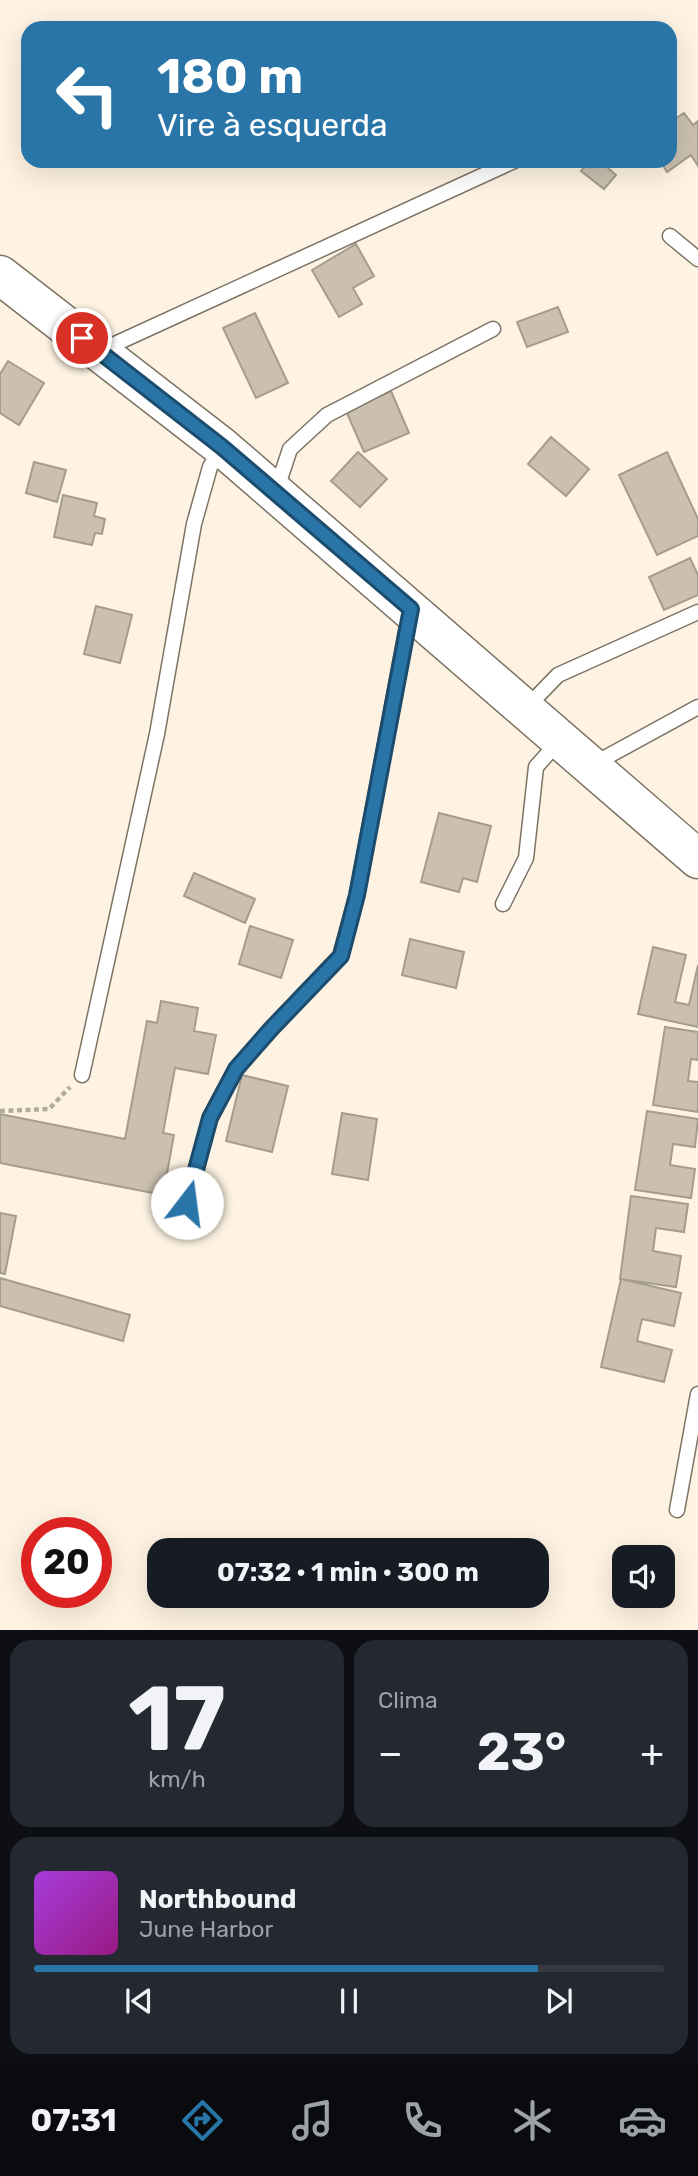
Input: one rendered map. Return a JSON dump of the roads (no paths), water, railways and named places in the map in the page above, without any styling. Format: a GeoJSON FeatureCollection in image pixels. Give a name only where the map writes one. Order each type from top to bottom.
{"type":"FeatureCollection","features":[{"type":"Feature","properties":{"kind":"main road"},"geometry":{"type":"LineString","coordinates":[[0,275],[222,447],[698,859]]}},
{"type":"Feature","properties":{"kind":"lane"},"geometry":{"type":"LineString","coordinates":[[99,352],[499,168]]}},
{"type":"Feature","properties":{"kind":"lane"},"geometry":{"type":"LineString","coordinates":[[670,236],[698,259]]}},
{"type":"Feature","properties":{"kind":"lane"},"geometry":{"type":"LineString","coordinates":[[275,492],[290,449],[327,415],[493,329]]}},
{"type":"Feature","properties":{"kind":"lane"},"geometry":{"type":"LineString","coordinates":[[82,1075],[157,733],[194,524],[210,467],[222,447]]}},
{"type":"Feature","properties":{"kind":"lane"},"geometry":{"type":"LineString","coordinates":[[187,1203],[210,1118],[236,1069],[341,956],[357,895],[411,609]]}},
{"type":"Feature","properties":{"kind":"lane"},"geometry":{"type":"LineString","coordinates":[[525,709],[558,675],[698,612]]}},
{"type":"Feature","properties":{"kind":"lane"},"geometry":{"type":"LineString","coordinates":[[591,766],[698,707]]}},
{"type":"Feature","properties":{"kind":"lane"},"geometry":{"type":"LineString","coordinates":[[503,904],[526,858],[536,767],[561,740]]}},
{"type":"Feature","properties":{"kind":"lane"},"geometry":{"type":"LineString","coordinates":[[677,1510],[698,1394]]}}]}
